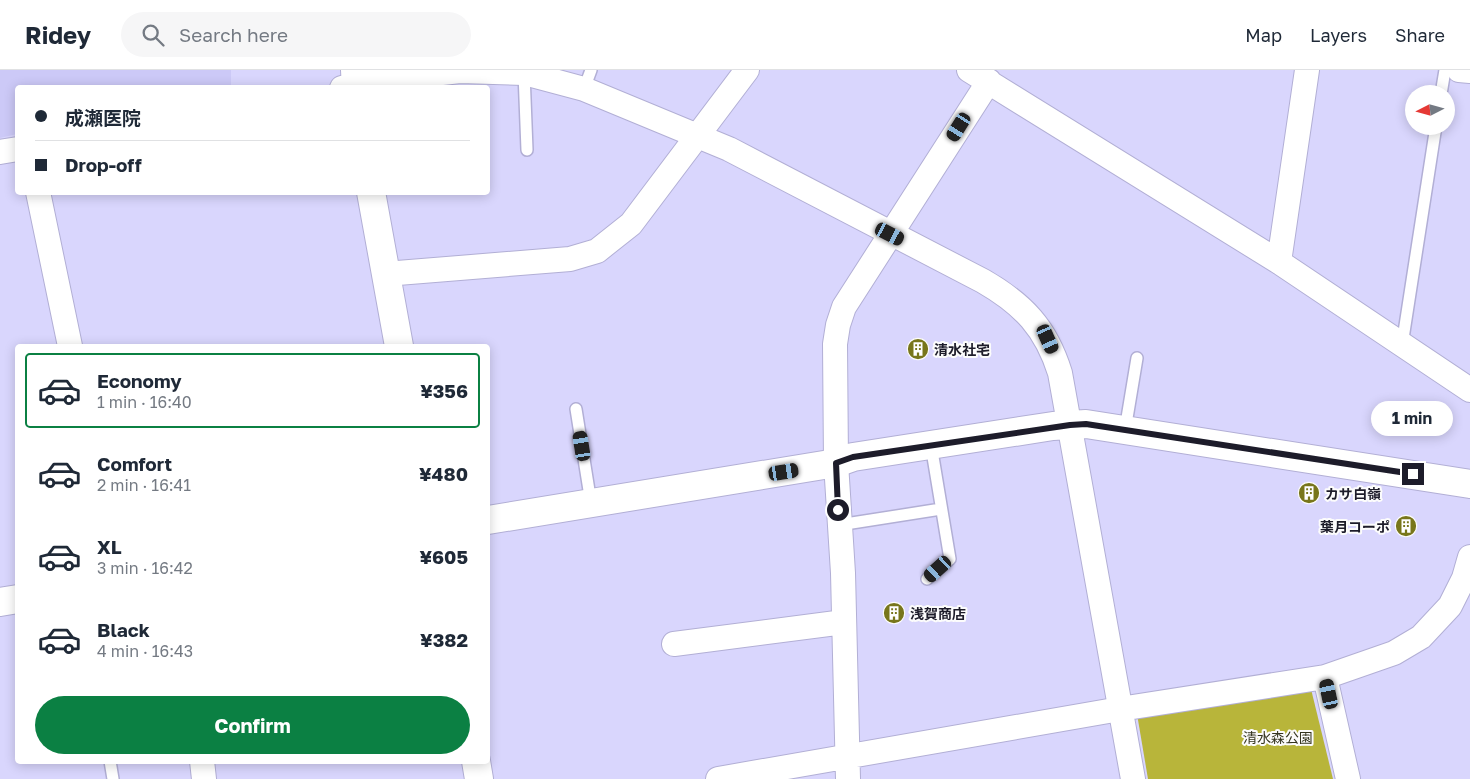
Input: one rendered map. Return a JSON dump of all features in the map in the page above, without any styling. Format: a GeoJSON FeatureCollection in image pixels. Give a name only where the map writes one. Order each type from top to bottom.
{"type":"FeatureCollection","features":[{"type":"Feature","properties":{"kind":"street"},"geometry":{"type":"LineString","coordinates":[[385,274],[570,259],[597,251],[631,224],[747,70]]}},
{"type":"Feature","properties":{"kind":"street"},"geometry":{"type":"LineString","coordinates":[[1279,262],[1307,70]]}},
{"type":"Feature","properties":{"kind":"street"},"geometry":{"type":"LineString","coordinates":[[1459,70],[1470,72]]}},
{"type":"Feature","properties":{"kind":"street"},"geometry":{"type":"LineString","coordinates":[[353,82],[461,71],[524,73],[587,79],[699,134],[999,290],[1029,315],[1048,339],[1055,357],[1070,425],[1132,779]]}},
{"type":"Feature","properties":{"kind":"street"},"geometry":{"type":"LineString","coordinates":[[848,779],[843,574],[836,463],[835,344],[838,326],[844,307],[890,234],[979,76],[1279,262],[1470,390]]}},
{"type":"Feature","properties":{"kind":"street"},"geometry":{"type":"LineString","coordinates":[[0,152],[15,150]]}},
{"type":"Feature","properties":{"kind":"street"},"geometry":{"type":"LineString","coordinates":[[39,195],[70,344]]}},
{"type":"Feature","properties":{"kind":"street"},"geometry":{"type":"LineString","coordinates":[[372,195],[399,344]]}},
{"type":"Feature","properties":{"kind":"street"},"geometry":{"type":"LineString","coordinates":[[490,520],[836,463],[853,457],[1086,424],[1470,484]]}},
{"type":"Feature","properties":{"kind":"street"},"geometry":{"type":"LineString","coordinates":[[718,779],[1120,709],[1325,677],[1394,653],[1421,637],[1450,606],[1464,578],[1470,557]]}},
{"type":"Feature","properties":{"kind":"street"},"geometry":{"type":"LineString","coordinates":[[0,602],[15,600]]}},
{"type":"Feature","properties":{"kind":"street"},"geometry":{"type":"LineString","coordinates":[[674,644],[844,622]]}},
{"type":"Feature","properties":{"kind":"street"},"geometry":{"type":"LineString","coordinates":[[1325,677],[1348,779]]}},
{"type":"Feature","properties":{"kind":"street"},"geometry":{"type":"LineString","coordinates":[[202,764],[204,779]]}},
{"type":"Feature","properties":{"kind":"street"},"geometry":{"type":"LineString","coordinates":[[477,764],[480,779]]}},
{"type":"Feature","properties":{"kind":"lane"},"geometry":{"type":"LineString","coordinates":[[1442,85],[1445,70]]}},
{"type":"Feature","properties":{"kind":"lane"},"geometry":{"type":"LineString","coordinates":[[524,73],[527,150]]}},
{"type":"Feature","properties":{"kind":"lane"},"geometry":{"type":"LineString","coordinates":[[1402,345],[1435,135]]}},
{"type":"Feature","properties":{"kind":"lane"},"geometry":{"type":"LineString","coordinates":[[1125,430],[1137,358]]}},
{"type":"Feature","properties":{"kind":"lane"},"geometry":{"type":"LineString","coordinates":[[576,409],[591,503]]}},
{"type":"Feature","properties":{"kind":"lane"},"geometry":{"type":"LineString","coordinates":[[927,579],[950,559],[931,445]]}},
{"type":"Feature","properties":{"kind":"lane"},"geometry":{"type":"LineString","coordinates":[[839,525],[941,509]]}},
{"type":"Feature","properties":{"kind":"lane"},"geometry":{"type":"LineString","coordinates":[[110,764],[113,779]]}},
{"type":"Feature","properties":{"kind":"shaded area"},"geometry":{"type":"Polygon","coordinates":[[[0,70],[231,70],[231,85],[15,85],[15,134],[0,138],[0,70]]]}},
{"type":"Feature","properties":{"kind":"green space","name":"清水森公園"},"geometry":{"type":"Polygon","coordinates":[[[1311,689],[1333,779],[1148,779],[1137,714],[1311,689]]]}},
{"type":"Feature","properties":{"kind":"place","name":"清水社宅"},"geometry":{"type":"Point","coordinates":[918,349]}},
{"type":"Feature","properties":{"kind":"place","name":"カサ白嶺"},"geometry":{"type":"Point","coordinates":[1309,493]}},
{"type":"Feature","properties":{"kind":"place","name":"葉月コーポ"},"geometry":{"type":"Point","coordinates":[1406,526]}},
{"type":"Feature","properties":{"kind":"place","name":"浅賀商店"},"geometry":{"type":"Point","coordinates":[894,613]}},
{"type":"Feature","properties":{"kind":"route"},"geometry":{"type":"LineString","coordinates":[[838,510],[836,463],[853,457],[1053,426],[1086,424],[1413,474]]}}]}
